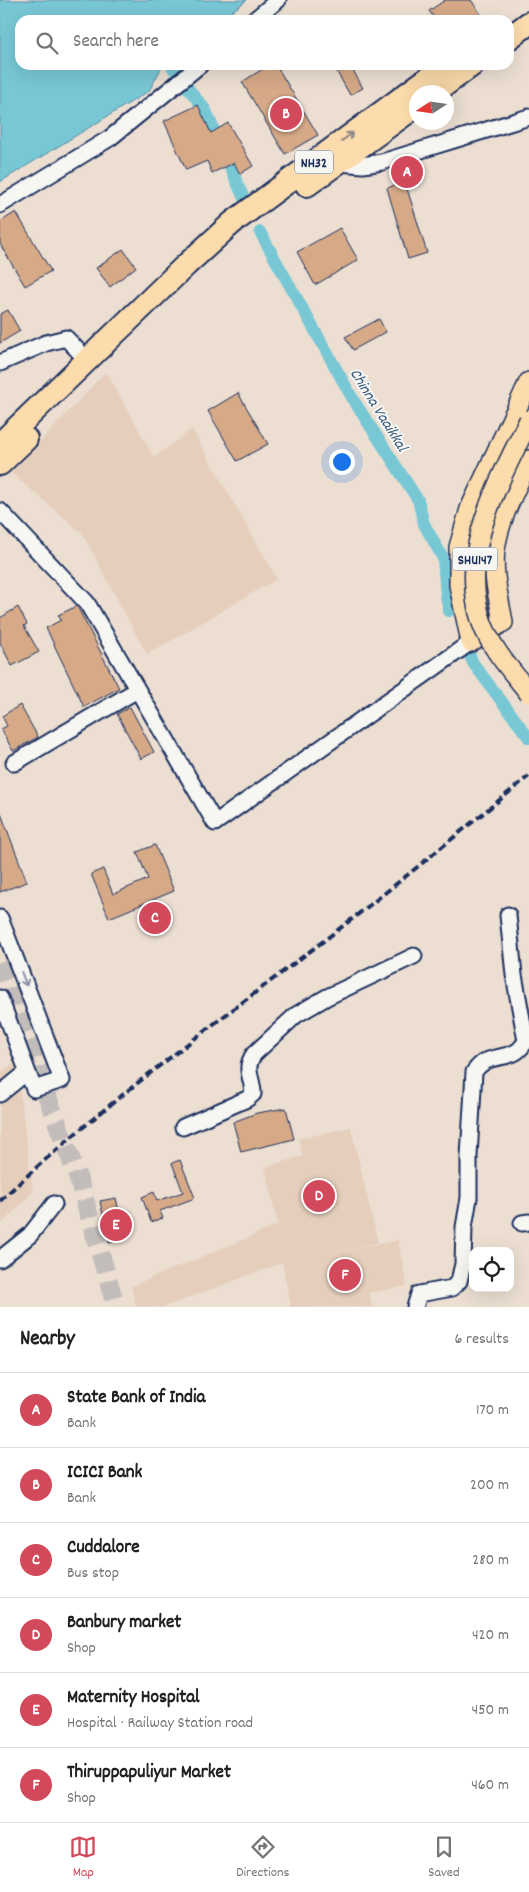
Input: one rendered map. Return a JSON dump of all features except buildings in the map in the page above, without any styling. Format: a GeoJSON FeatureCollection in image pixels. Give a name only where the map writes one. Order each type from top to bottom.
{"type":"FeatureCollection","features":[{"type":"Feature","properties":{"kind":"highway"},"geometry":{"type":"LineString","coordinates":[[514,18],[529,8]]}},
{"type":"Feature","properties":{"kind":"highway"},"geometry":{"type":"LineString","coordinates":[[514,34],[529,23]]}},
{"type":"Feature","properties":{"kind":"highway","name":"NH32"},"geometry":{"type":"LineString","coordinates":[[0,444],[232,223],[439,70]]}},
{"type":"Feature","properties":{"kind":"highway"},"geometry":{"type":"LineString","coordinates":[[445,85],[465,70]]}},
{"type":"Feature","properties":{"kind":"highway","name":"NH32"},"geometry":{"type":"LineString","coordinates":[[0,464],[96,371],[193,272],[234,236],[339,163],[409,111]]}},
{"type":"Feature","properties":{"kind":"main road"},"geometry":{"type":"LineString","coordinates":[[529,382],[470,509],[459,548],[459,585],[471,642],[503,622],[495,580],[495,550],[503,520],[529,460]]}},
{"type":"Feature","properties":{"kind":"main road","name":"SHU147"},"geometry":{"type":"LineString","coordinates":[[529,420],[492,498],[483,525],[475,556],[475,588],[482,623],[497,652],[529,693]]}},
{"type":"Feature","properties":{"kind":"street"},"geometry":{"type":"LineString","coordinates":[[260,15],[278,0]]}},
{"type":"Feature","properties":{"kind":"street"},"geometry":{"type":"LineString","coordinates":[[0,205],[110,138],[194,70]]}},
{"type":"Feature","properties":{"kind":"street"},"geometry":{"type":"LineString","coordinates":[[339,163],[363,165],[382,162],[529,117]]}},
{"type":"Feature","properties":{"kind":"street"},"geometry":{"type":"LineString","coordinates":[[0,362],[46,343],[66,338],[87,360]]}},
{"type":"Feature","properties":{"kind":"street"},"geometry":{"type":"LineString","coordinates":[[0,511],[87,604],[215,823],[471,642]]}},
{"type":"Feature","properties":{"kind":"street"},"geometry":{"type":"LineString","coordinates":[[14,763],[137,690]]}},
{"type":"Feature","properties":{"kind":"street"},"geometry":{"type":"LineString","coordinates":[[415,1307],[419,1294],[452,1288],[459,1281],[463,1264],[464,1227],[469,1198],[469,1156],[474,1072],[480,1063],[491,1058],[513,1053],[520,1049],[528,1040],[514,975],[508,915]]}},
{"type":"Feature","properties":{"kind":"street"},"geometry":{"type":"LineString","coordinates":[[0,918],[62,1080],[34,1089],[0,998]]}},
{"type":"Feature","properties":{"kind":"street"},"geometry":{"type":"LineString","coordinates":[[183,1127],[247,1099],[253,1094],[253,1084],[248,1070],[248,1062],[254,1054],[296,1016],[327,997],[414,956]]}},
{"type":"Feature","properties":{"kind":"street"},"geometry":{"type":"LineString","coordinates":[[0,1094],[27,1072]]}},
{"type":"Feature","properties":{"kind":"street"},"geometry":{"type":"LineString","coordinates":[[0,1260],[30,1235],[54,1204]]}},
{"type":"Feature","properties":{"kind":"shaded area"},"geometry":{"type":"Polygon","coordinates":[[[106,371],[154,457],[192,429],[277,579],[147,655],[82,533],[11,473],[106,371]]]}},
{"type":"Feature","properties":{"kind":"shaded area"},"geometry":{"type":"Polygon","coordinates":[[[16,1061],[33,1192],[0,1226],[0,1074],[16,1061]]]}},
{"type":"Feature","properties":{"kind":"shaded area"},"geometry":{"type":"Polygon","coordinates":[[[351,1127],[378,1243],[323,1255],[398,1240],[407,1286],[369,1293],[372,1307],[291,1307],[282,1263],[164,1307],[136,1307],[131,1286],[278,1225],[265,1167],[303,1156],[298,1139],[351,1127]]]}},
{"type":"Feature","properties":{"kind":"water"},"geometry":{"type":"Polygon","coordinates":[[[0,0],[247,0],[227,15],[15,15],[15,70],[160,70],[149,91],[0,182],[0,0]]]}},
{"type":"Feature","properties":{"kind":"waterway","name":"Chinna Vaaikkal"},"geometry":{"type":"LineString","coordinates":[[174,70],[178,75]]}},
{"type":"Feature","properties":{"kind":"waterway","name":"Chinna Vaaikkal"},"geometry":{"type":"LineString","coordinates":[[187,87],[205,109],[246,203]]}},
{"type":"Feature","properties":{"kind":"waterway","name":"Chinna Vaaikkal"},"geometry":{"type":"LineString","coordinates":[[260,232],[354,401],[418,500],[424,524],[443,558],[449,611]]}},
{"type":"Feature","properties":{"kind":"waterway","name":"Chinna Vaaikkal"},"geometry":{"type":"LineString","coordinates":[[470,656],[473,663],[529,738]]}},
{"type":"Feature","properties":{"kind":"tunnel"},"geometry":{"type":"LineString","coordinates":[[0,962],[79,1181],[116,1307]]}},
{"type":"Feature","properties":{"kind":"railway"},"geometry":{"type":"LineString","coordinates":[[0,1201],[111,1104],[362,911],[529,776]]}},
{"type":"Feature","properties":{"kind":"place","name":"ICICI Bank"},"geometry":{"type":"Point","coordinates":[286,114]}},
{"type":"Feature","properties":{"kind":"place","name":"State Bank of India"},"geometry":{"type":"Point","coordinates":[407,172]}},
{"type":"Feature","properties":{"kind":"place","name":"Cuddalore"},"geometry":{"type":"Point","coordinates":[155,918]}},
{"type":"Feature","properties":{"kind":"place","name":"Banbury market"},"geometry":{"type":"Point","coordinates":[319,1196]}},
{"type":"Feature","properties":{"kind":"place","name":"Maternity Hospital"},"geometry":{"type":"Point","coordinates":[116,1225]}},
{"type":"Feature","properties":{"kind":"place","name":"Thiruppapuliyur Market"},"geometry":{"type":"Point","coordinates":[345,1275]}}]}
